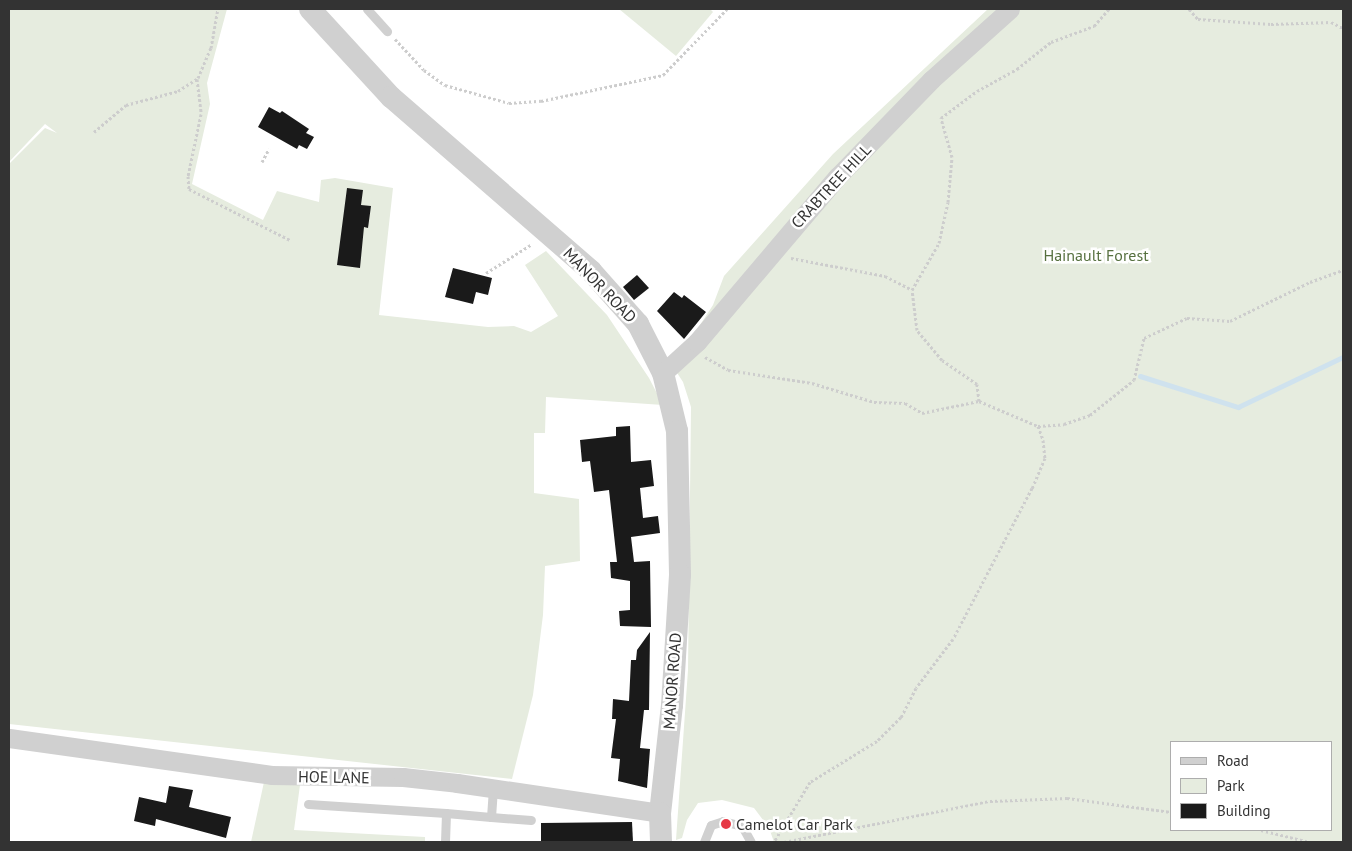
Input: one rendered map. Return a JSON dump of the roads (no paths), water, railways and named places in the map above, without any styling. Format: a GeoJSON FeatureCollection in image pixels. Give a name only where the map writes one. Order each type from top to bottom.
{"type":"FeatureCollection","features":[{"type":"Feature","properties":{"kind":"street","name":"MANOR ROAD"},"geometry":{"type":"LineString","coordinates":[[310,9],[391,97],[548,232],[623,305],[638,324],[663,373],[677,432],[680,575],[672,705],[660,813],[661,842]]}},
{"type":"Feature","properties":{"kind":"street","name":"CRABTREE HILL"},"geometry":{"type":"LineString","coordinates":[[663,373],[697,342],[838,176],[931,80],[1010,9]]}},
{"type":"Feature","properties":{"kind":"street","name":"HOE LANE"},"geometry":{"type":"LineString","coordinates":[[9,738],[90,747],[271,775],[403,777],[494,787],[660,813]]}},
{"type":"Feature","properties":{"kind":"lane"},"geometry":{"type":"LineString","coordinates":[[368,9],[388,31]]}},
{"type":"Feature","properties":{"kind":"lane"},"geometry":{"type":"LineString","coordinates":[[490,816],[494,787]]}},
{"type":"Feature","properties":{"kind":"lane"},"geometry":{"type":"LineString","coordinates":[[308,804],[531,820]]}},
{"type":"Feature","properties":{"kind":"lane"},"geometry":{"type":"LineString","coordinates":[[445,842],[446,813]]}},
{"type":"Feature","properties":{"kind":"lane"},"geometry":{"type":"LineString","coordinates":[[704,842],[711,825],[723,821],[742,826],[751,842]]}},
{"type":"Feature","properties":{"kind":"waterway"},"geometry":{"type":"LineString","coordinates":[[1140,376],[1238,407],[1343,357]]}},
{"type":"Feature","properties":{"kind":"place","name":"Camelot Car Park"},"geometry":{"type":"Point","coordinates":[726,824]}},
{"type":"Feature","properties":{"kind":"park label","name":"Hainault Forest"},"geometry":{"type":"Point","coordinates":[1096,255]}}]}
